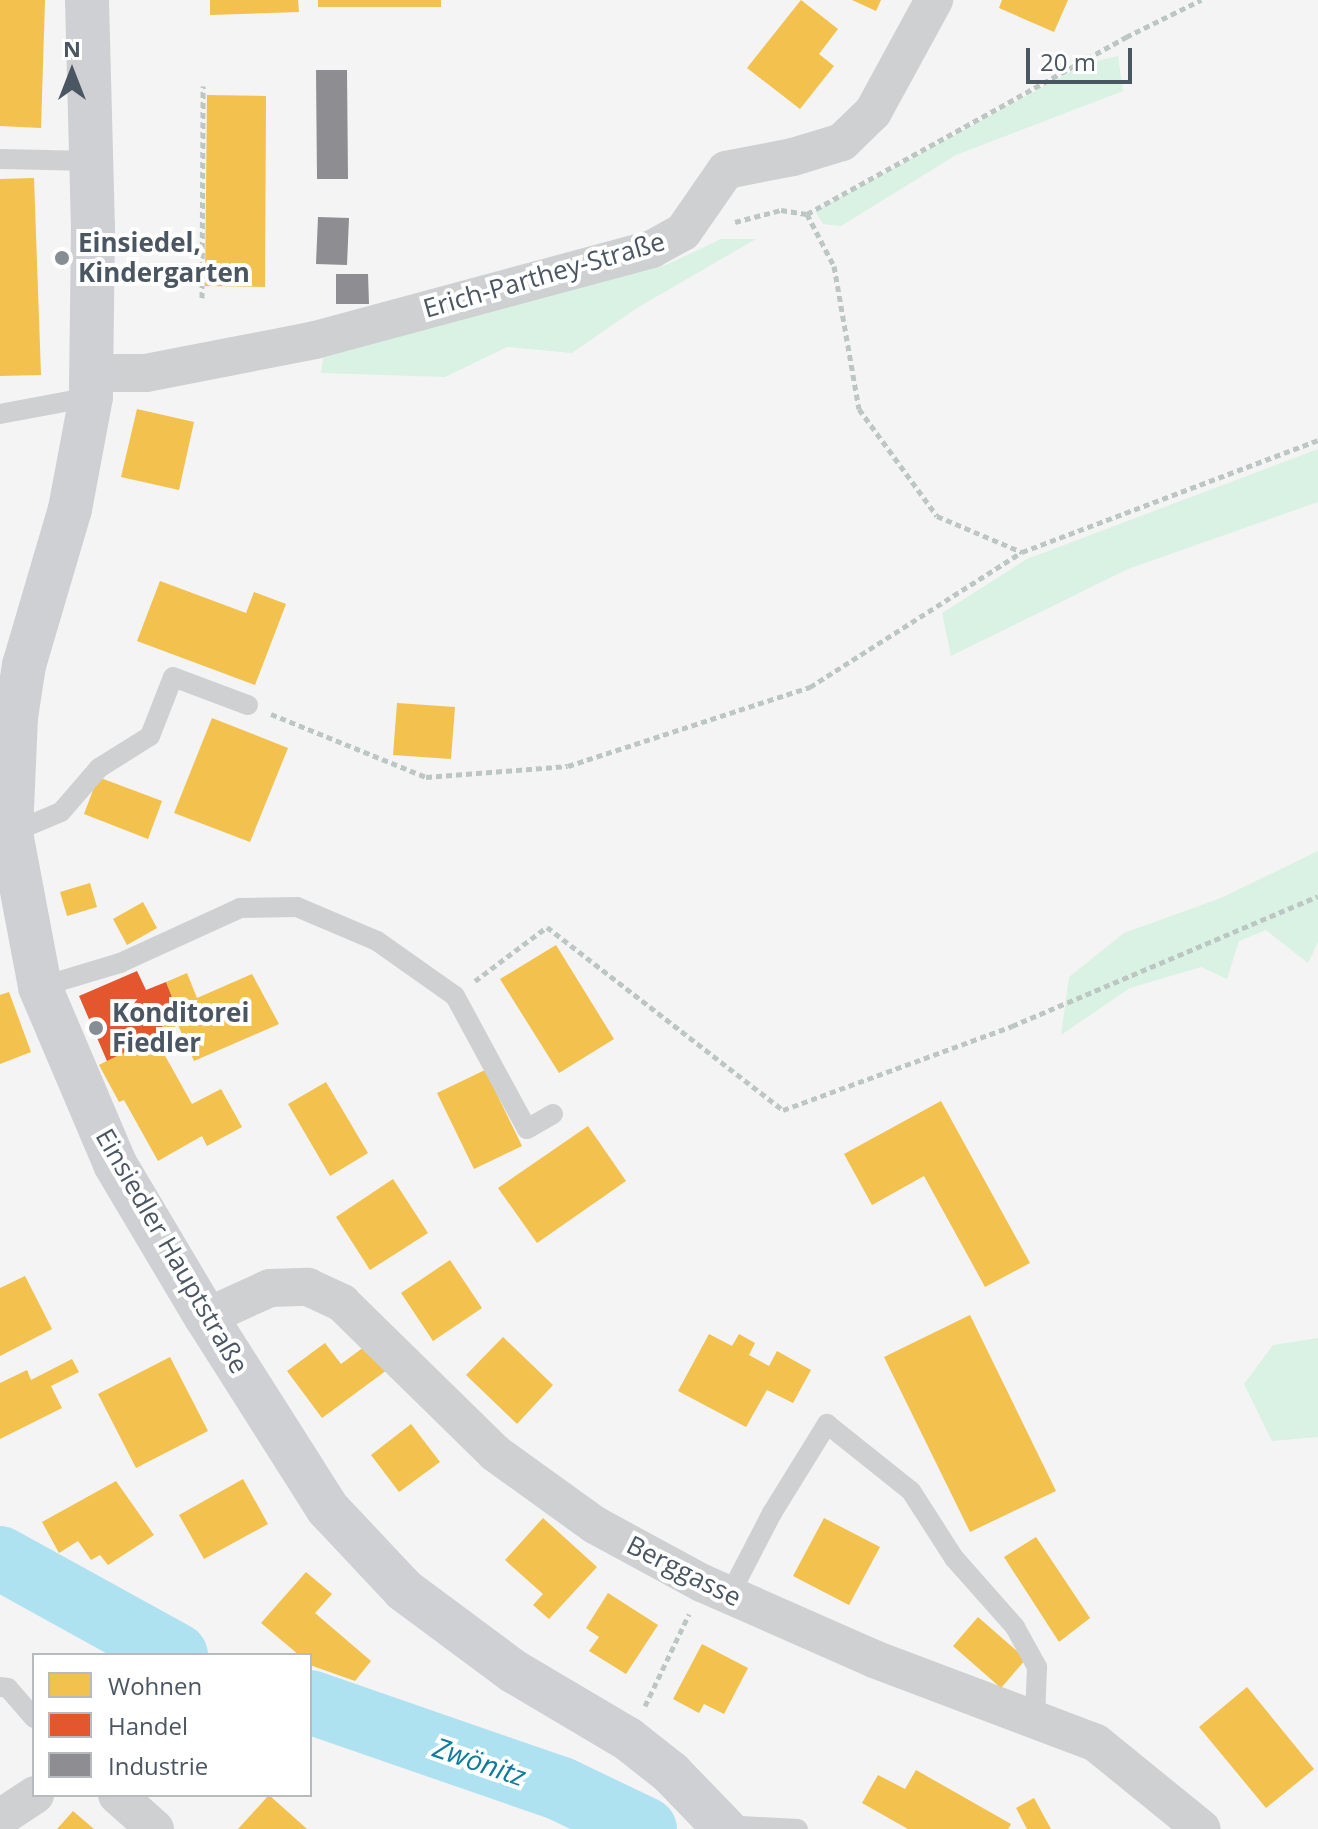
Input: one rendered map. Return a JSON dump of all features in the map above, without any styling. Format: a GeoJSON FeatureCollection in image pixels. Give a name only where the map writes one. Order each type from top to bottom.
{"type":"FeatureCollection","features":[{"type":"Feature","properties":{"kind":"main road","name":"Einsiedler Hauptstraße"},"geometry":{"type":"LineString","coordinates":[[87,0],[92,385],[70,509],[24,665],[16,717],[11,833],[40,987],[115,1164],[206,1317],[328,1509],[404,1590],[513,1671],[628,1739],[671,1773],[724,1827]]}},
{"type":"Feature","properties":{"kind":"street","name":"Erich-Parthey-Straße"},"geometry":{"type":"LineString","coordinates":[[92,385],[315,340],[652,249],[683,232],[726,170],[793,157],[842,142],[873,112],[934,0]]}},
{"type":"Feature","properties":{"kind":"street","name":"Berggasse"},"geometry":{"type":"LineString","coordinates":[[206,1317],[270,1288],[308,1287],[342,1303],[495,1453],[595,1525],[729,1596],[874,1659],[1096,1743],[1202,1829]]}},
{"type":"Feature","properties":{"kind":"street"},"geometry":{"type":"LineString","coordinates":[[0,1818],[32,1797]]}},
{"type":"Feature","properties":{"kind":"street"},"geometry":{"type":"LineString","coordinates":[[119,1797],[155,1829]]}},
{"type":"Feature","properties":{"kind":"lane"},"geometry":{"type":"LineString","coordinates":[[0,159],[91,161]]}},
{"type":"Feature","properties":{"kind":"lane"},"geometry":{"type":"LineString","coordinates":[[0,414],[92,385]]}},
{"type":"Feature","properties":{"kind":"lane"},"geometry":{"type":"LineString","coordinates":[[11,833],[61,812],[99,768],[150,736],[173,677],[248,705]]}},
{"type":"Feature","properties":{"kind":"lane"},"geometry":{"type":"LineString","coordinates":[[40,987],[120,963],[240,908],[297,907],[377,941],[455,996],[527,1129],[553,1114]]}},
{"type":"Feature","properties":{"kind":"lane"},"geometry":{"type":"LineString","coordinates":[[729,1596],[772,1513],[827,1424],[911,1491],[954,1558],[1015,1627],[1037,1667],[1035,1720]]}},
{"type":"Feature","properties":{"kind":"lane"},"geometry":{"type":"LineString","coordinates":[[0,1687],[8,1688],[32,1716]]}},
{"type":"Feature","properties":{"kind":"lane"},"geometry":{"type":"LineString","coordinates":[[724,1827],[798,1829]]}},
{"type":"Feature","properties":{"kind":"path"},"geometry":{"type":"LineString","coordinates":[[683,232],[781,210],[807,214],[1126,37],[1201,0]]}},
{"type":"Feature","properties":{"kind":"path"},"geometry":{"type":"LineString","coordinates":[[202,298],[203,86]]}},
{"type":"Feature","properties":{"kind":"path"},"geometry":{"type":"LineString","coordinates":[[807,214],[834,266],[859,409],[937,516],[1022,552]]}},
{"type":"Feature","properties":{"kind":"path"},"geometry":{"type":"LineString","coordinates":[[248,705],[426,777],[568,766],[810,687],[1022,552],[1318,440]]}},
{"type":"Feature","properties":{"kind":"path"},"geometry":{"type":"LineString","coordinates":[[455,996],[547,927],[783,1110],[1012,1026],[1318,896]]}},
{"type":"Feature","properties":{"kind":"path"},"geometry":{"type":"LineString","coordinates":[[628,1739],[678,1640]]}},
{"type":"Feature","properties":{"kind":"green space"},"geometry":{"type":"Polygon","coordinates":[[[1118,56],[1123,91],[956,155],[841,226],[823,224],[815,211],[1085,64],[1118,56]]]}},
{"type":"Feature","properties":{"kind":"green space"},"geometry":{"type":"Polygon","coordinates":[[[721,239],[756,239],[637,308],[572,353],[507,347],[445,377],[321,373],[324,352],[666,265],[721,239]]]}},
{"type":"Feature","properties":{"kind":"green space"},"geometry":{"type":"Polygon","coordinates":[[[1318,449],[1318,502],[1128,569],[951,656],[942,613],[1027,559],[1318,449]]]}},
{"type":"Feature","properties":{"kind":"green space"},"geometry":{"type":"Polygon","coordinates":[[[1318,851],[1318,942],[1308,963],[1266,930],[1239,941],[1227,979],[1201,967],[1130,988],[1061,1035],[1069,977],[1124,933],[1221,898],[1318,851]]]}},
{"type":"Feature","properties":{"kind":"green space"},"geometry":{"type":"Polygon","coordinates":[[[1318,1338],[1318,1437],[1272,1441],[1244,1384],[1273,1345],[1318,1338]]]}},
{"type":"Feature","properties":{"kind":"building: Wohnen"},"geometry":{"type":"Polygon","coordinates":[[[0,0],[45,0],[41,128],[0,126],[0,0]]]}},
{"type":"Feature","properties":{"kind":"building: Wohnen"},"geometry":{"type":"Polygon","coordinates":[[[210,0],[298,0],[299,12],[210,15],[210,0]]]}},
{"type":"Feature","properties":{"kind":"building: Wohnen"},"geometry":{"type":"Polygon","coordinates":[[[318,0],[441,0],[441,7],[318,7],[318,0]]]}},
{"type":"Feature","properties":{"kind":"building: Wohnen"},"geometry":{"type":"Polygon","coordinates":[[[801,0],[838,29],[819,54],[834,66],[800,109],[747,68],[801,0]]]}},
{"type":"Feature","properties":{"kind":"building: Wohnen"},"geometry":{"type":"Polygon","coordinates":[[[852,0],[881,0],[876,11],[852,0]]]}},
{"type":"Feature","properties":{"kind":"building: Wohnen"},"geometry":{"type":"Polygon","coordinates":[[[1002,0],[1068,0],[1054,32],[999,8],[1002,0]]]}},
{"type":"Feature","properties":{"kind":"building: Wohnen"},"geometry":{"type":"Polygon","coordinates":[[[207,95],[266,96],[265,287],[205,286],[207,95]]]}},
{"type":"Feature","properties":{"kind":"building: Wohnen"},"geometry":{"type":"Polygon","coordinates":[[[34,178],[41,375],[0,376],[0,179],[34,178]]]}},
{"type":"Feature","properties":{"kind":"building: Wohnen"},"geometry":{"type":"Polygon","coordinates":[[[137,409],[194,422],[179,490],[121,477],[137,409]]]}},
{"type":"Feature","properties":{"kind":"building: Wohnen"},"geometry":{"type":"Polygon","coordinates":[[[160,581],[246,613],[254,592],[286,604],[255,685],[137,641],[160,581]]]}},
{"type":"Feature","properties":{"kind":"building: Wohnen"},"geometry":{"type":"Polygon","coordinates":[[[397,703],[455,707],[451,759],[393,755],[397,703]]]}},
{"type":"Feature","properties":{"kind":"building: Wohnen"},"geometry":{"type":"Polygon","coordinates":[[[212,718],[288,748],[250,842],[174,813],[212,718]]]}},
{"type":"Feature","properties":{"kind":"building: Wohnen"},"geometry":{"type":"Polygon","coordinates":[[[98,777],[162,801],[148,839],[84,814],[98,777]]]}},
{"type":"Feature","properties":{"kind":"building: Wohnen"},"geometry":{"type":"Polygon","coordinates":[[[90,883],[97,907],[67,916],[60,892],[90,883]]]}},
{"type":"Feature","properties":{"kind":"building: Wohnen"},"geometry":{"type":"Polygon","coordinates":[[[143,902],[157,928],[127,945],[113,919],[143,902]]]}},
{"type":"Feature","properties":{"kind":"building: Wohnen"},"geometry":{"type":"Polygon","coordinates":[[[556,945],[614,1039],[559,1073],[500,979],[556,945]]]}},
{"type":"Feature","properties":{"kind":"building: Wohnen"},"geometry":{"type":"Polygon","coordinates":[[[187,973],[197,998],[252,974],[279,1024],[194,1061],[178,1025],[165,1032],[155,1010],[174,1002],[166,982],[187,973]]]}},
{"type":"Feature","properties":{"kind":"building: Wohnen"},"geometry":{"type":"Polygon","coordinates":[[[9,992],[31,1052],[0,1064],[0,995],[9,992]]]}},
{"type":"Feature","properties":{"kind":"building: Wohnen"},"geometry":{"type":"Polygon","coordinates":[[[154,1036],[192,1104],[221,1089],[242,1127],[207,1146],[202,1136],[158,1161],[124,1100],[119,1102],[99,1065],[154,1036]]]}},
{"type":"Feature","properties":{"kind":"building: Wohnen"},"geometry":{"type":"Polygon","coordinates":[[[485,1070],[522,1146],[474,1169],[437,1093],[485,1070]]]}},
{"type":"Feature","properties":{"kind":"building: Wohnen"},"geometry":{"type":"Polygon","coordinates":[[[326,1082],[368,1153],[330,1176],[288,1104],[326,1082]]]}},
{"type":"Feature","properties":{"kind":"building: Wohnen"},"geometry":{"type":"Polygon","coordinates":[[[941,1101],[1030,1263],[985,1287],[924,1176],[872,1205],[844,1154],[941,1101]]]}},
{"type":"Feature","properties":{"kind":"building: Wohnen"},"geometry":{"type":"Polygon","coordinates":[[[588,1126],[626,1181],[537,1243],[498,1188],[588,1126]]]}},
{"type":"Feature","properties":{"kind":"building: Wohnen"},"geometry":{"type":"Polygon","coordinates":[[[393,1179],[428,1233],[370,1270],[336,1217],[393,1179]]]}},
{"type":"Feature","properties":{"kind":"building: Wohnen"},"geometry":{"type":"Polygon","coordinates":[[[450,1260],[482,1308],[433,1341],[401,1293],[450,1260]]]}},
{"type":"Feature","properties":{"kind":"building: Wohnen"},"geometry":{"type":"Polygon","coordinates":[[[25,1276],[52,1329],[0,1356],[0,1288],[25,1276]]]}},
{"type":"Feature","properties":{"kind":"building: Wohnen"},"geometry":{"type":"Polygon","coordinates":[[[970,1315],[1056,1491],[970,1532],[884,1357],[970,1315]]]}},
{"type":"Feature","properties":{"kind":"building: Wohnen"},"geometry":{"type":"Polygon","coordinates":[[[709,1334],[732,1346],[739,1334],[755,1343],[749,1355],[769,1366],[777,1351],[811,1370],[793,1403],[767,1390],[746,1427],[678,1391],[709,1334]]]}},
{"type":"Feature","properties":{"kind":"building: Wohnen"},"geometry":{"type":"Polygon","coordinates":[[[503,1337],[553,1385],[517,1424],[466,1375],[503,1337]]]}},
{"type":"Feature","properties":{"kind":"building: Wohnen"},"geometry":{"type":"Polygon","coordinates":[[[372,1341],[391,1367],[322,1418],[287,1371],[325,1343],[341,1364],[372,1341]]]}},
{"type":"Feature","properties":{"kind":"building: Wohnen"},"geometry":{"type":"Polygon","coordinates":[[[170,1357],[208,1431],[136,1468],[98,1394],[170,1357]]]}},
{"type":"Feature","properties":{"kind":"building: Wohnen"},"geometry":{"type":"Polygon","coordinates":[[[72,1359],[79,1372],[51,1386],[62,1408],[0,1439],[0,1383],[27,1370],[31,1380],[72,1359]]]}},
{"type":"Feature","properties":{"kind":"building: Wohnen"},"geometry":{"type":"Polygon","coordinates":[[[411,1424],[440,1462],[399,1492],[371,1455],[411,1424]]]}},
{"type":"Feature","properties":{"kind":"building: Wohnen"},"geometry":{"type":"Polygon","coordinates":[[[243,1479],[268,1524],[204,1559],[179,1515],[243,1479]]]}},
{"type":"Feature","properties":{"kind":"building: Wohnen"},"geometry":{"type":"Polygon","coordinates":[[[116,1481],[154,1535],[108,1565],[100,1555],[91,1560],[78,1541],[59,1553],[42,1522],[116,1481]]]}},
{"type":"Feature","properties":{"kind":"building: Wohnen"},"geometry":{"type":"Polygon","coordinates":[[[543,1518],[597,1567],[549,1619],[533,1605],[543,1594],[505,1560],[543,1518]]]}},
{"type":"Feature","properties":{"kind":"building: Wohnen"},"geometry":{"type":"Polygon","coordinates":[[[824,1518],[880,1547],[849,1605],[793,1576],[824,1518]]]}},
{"type":"Feature","properties":{"kind":"building: Wohnen"},"geometry":{"type":"Polygon","coordinates":[[[1036,1537],[1090,1618],[1059,1642],[1004,1557],[1036,1537]]]}},
{"type":"Feature","properties":{"kind":"building: Wohnen"},"geometry":{"type":"Polygon","coordinates":[[[306,1572],[332,1594],[315,1613],[371,1661],[355,1681],[312,1666],[312,1653],[297,1653],[261,1623],[306,1572]]]}},
{"type":"Feature","properties":{"kind":"building: Wohnen"},"geometry":{"type":"Polygon","coordinates":[[[608,1593],[658,1625],[626,1674],[589,1651],[599,1637],[586,1628],[608,1593]]]}},
{"type":"Feature","properties":{"kind":"building: Wohnen"},"geometry":{"type":"Polygon","coordinates":[[[978,1617],[1026,1659],[1001,1688],[953,1646],[978,1617]]]}},
{"type":"Feature","properties":{"kind":"building: Wohnen"},"geometry":{"type":"Polygon","coordinates":[[[702,1644],[748,1668],[724,1714],[704,1704],[699,1713],[673,1699],[702,1644]]]}},
{"type":"Feature","properties":{"kind":"building: Wohnen"},"geometry":{"type":"Polygon","coordinates":[[[1247,1687],[1314,1769],[1266,1808],[1199,1727],[1247,1687]]]}},
{"type":"Feature","properties":{"kind":"building: Wohnen"},"geometry":{"type":"Polygon","coordinates":[[[916,1770],[1011,1824],[1008,1829],[908,1829],[862,1803],[878,1775],[905,1789],[916,1770]]]}},
{"type":"Feature","properties":{"kind":"building: Wohnen"},"geometry":{"type":"Polygon","coordinates":[[[267,1797],[271,1797],[307,1829],[238,1829],[267,1797]]]}},
{"type":"Feature","properties":{"kind":"building: Wohnen"},"geometry":{"type":"Polygon","coordinates":[[[1034,1798],[1051,1829],[1027,1829],[1016,1808],[1034,1798]]]}},
{"type":"Feature","properties":{"kind":"building: Wohnen"},"geometry":{"type":"Polygon","coordinates":[[[73,1811],[94,1829],[57,1829],[73,1811]]]}},
{"type":"Feature","properties":{"kind":"building: Handel"},"geometry":{"type":"Polygon","coordinates":[[[137,971],[146,990],[166,982],[174,1002],[155,1010],[165,1032],[107,1061],[79,996],[137,971]]]}},
{"type":"Feature","properties":{"kind":"building: Industrie"},"geometry":{"type":"Polygon","coordinates":[[[316,70],[347,70],[348,179],[317,179],[316,70]]]}},
{"type":"Feature","properties":{"kind":"building: Industrie"},"geometry":{"type":"Polygon","coordinates":[[[318,217],[349,218],[347,265],[316,264],[318,217]]]}},
{"type":"Feature","properties":{"kind":"building: Industrie"},"geometry":{"type":"Polygon","coordinates":[[[336,274],[368,274],[369,304],[336,304],[336,274]]]}},
{"type":"Feature","properties":{"kind":"waterway","name":"Zwönitz"},"geometry":{"type":"LineString","coordinates":[[0,1558],[172,1653]]}},
{"type":"Feature","properties":{"kind":"waterway","name":"Zwönitz"},"geometry":{"type":"LineString","coordinates":[[312,1703],[561,1789],[645,1829]]}},
{"type":"Feature","properties":{"kind":"place","name":"Einsiedel, Kindergarten"},"geometry":{"type":"Point","coordinates":[62,258]}},
{"type":"Feature","properties":{"kind":"place","name":"Konditorei Fiedler"},"geometry":{"type":"Point","coordinates":[96,1028]}}]}
